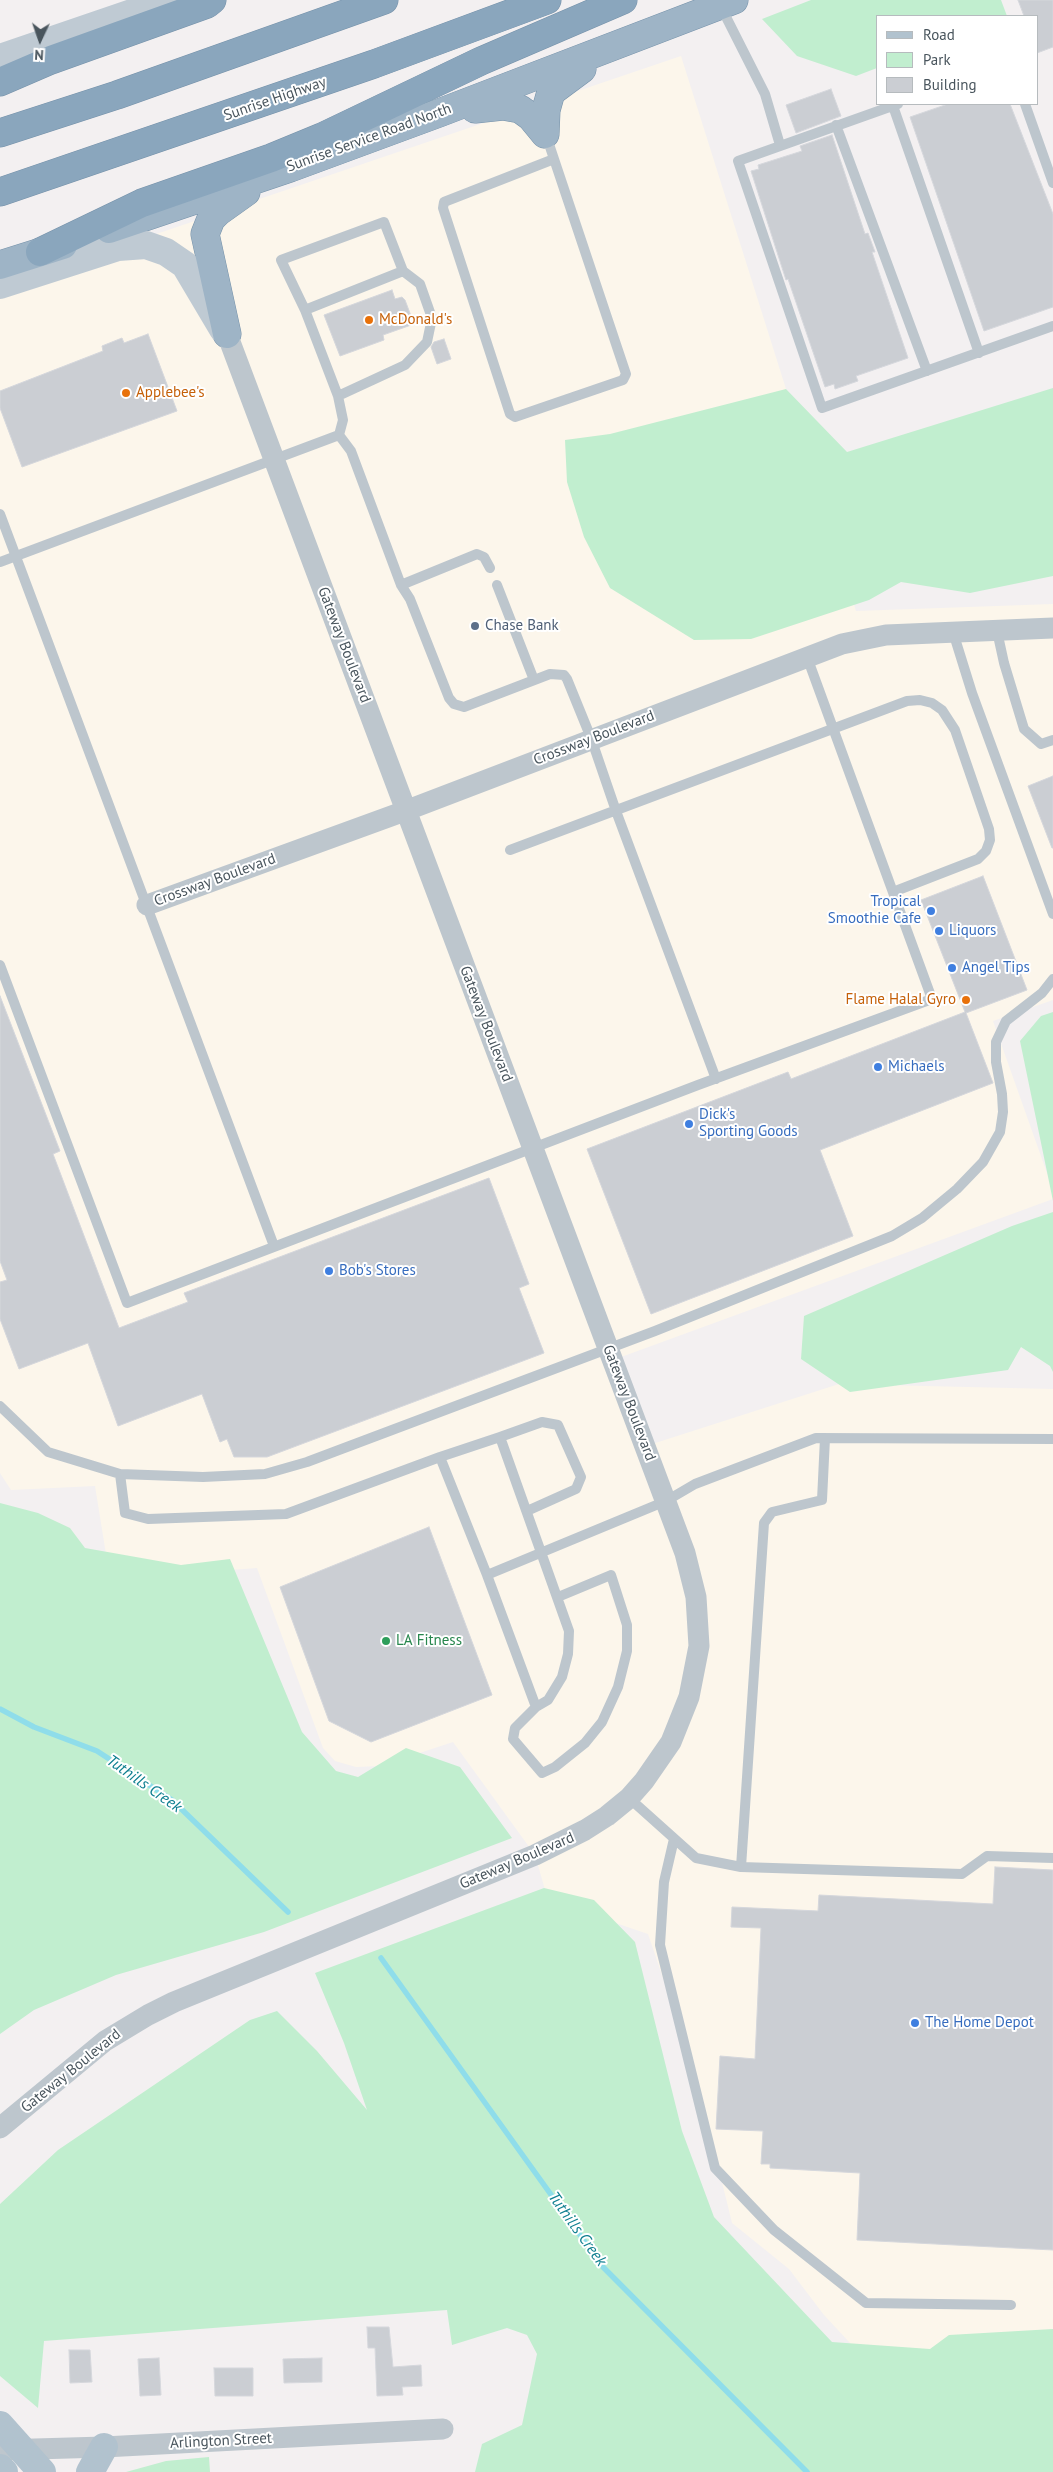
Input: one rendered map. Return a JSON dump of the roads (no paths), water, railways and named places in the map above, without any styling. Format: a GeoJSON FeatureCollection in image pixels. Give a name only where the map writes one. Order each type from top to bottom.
{"type":"FeatureCollection","features":[{"type":"Feature","properties":{"kind":"highway"},"geometry":{"type":"LineString","coordinates":[[0,82],[51,60],[207,4],[212,0]]}},
{"type":"Feature","properties":{"kind":"highway"},"geometry":{"type":"LineString","coordinates":[[0,133],[117,95],[384,0]]}},
{"type":"Feature","properties":{"kind":"highway","name":"Sunrise Highway"},"geometry":{"type":"LineString","coordinates":[[0,192],[365,67],[547,0]]}},
{"type":"Feature","properties":{"kind":"highway"},"geometry":{"type":"LineString","coordinates":[[40,252],[142,203],[271,158],[322,137],[507,50],[623,0]]}},
{"type":"Feature","properties":{"kind":"highway","name":"Sunrise Service Road North"},"geometry":{"type":"LineString","coordinates":[[0,265],[290,168],[727,3]]}},
{"type":"Feature","properties":{"kind":"highway"},"geometry":{"type":"LineString","coordinates":[[545,134],[546,110],[551,92],[616,46]]}},
{"type":"Feature","properties":{"kind":"highway"},"geometry":{"type":"LineString","coordinates":[[439,113],[511,106],[520,109],[531,117],[545,134]]}},
{"type":"Feature","properties":{"kind":"highway"},"geometry":{"type":"LineString","coordinates":[[227,334],[208,253],[205,234],[208,226],[211,219],[228,202],[290,168]]}},
{"type":"Feature","properties":{"kind":"main road"},"geometry":{"type":"LineString","coordinates":[[0,58],[120,13],[170,0]]}},
{"type":"Feature","properties":{"kind":"main road"},"geometry":{"type":"LineString","coordinates":[[0,285],[118,247],[146,245],[166,252],[185,265],[227,334]]}},
{"type":"Feature","properties":{"kind":"main road"},"geometry":{"type":"LineString","coordinates":[[0,2425],[10,2449],[42,2472]]}},
{"type":"Feature","properties":{"kind":"main road"},"geometry":{"type":"LineString","coordinates":[[90,2472],[104,2447]]}},
{"type":"Feature","properties":{"kind":"main road"},"geometry":{"type":"LineString","coordinates":[[0,2468],[4,2472]]}},
{"type":"Feature","properties":{"kind":"street","name":"Gateway Boulevard"},"geometry":{"type":"LineString","coordinates":[[0,2128],[105,2041],[148,2015],[174,2002],[560,1844],[586,1830],[629,1798],[658,1765],[671,1742],[689,1697],[699,1646],[699,1620],[692,1574],[666,1501],[227,334]]}},
{"type":"Feature","properties":{"kind":"street","name":"Crossway Boulevard"},"geometry":{"type":"LineString","coordinates":[[147,905],[405,811],[807,657],[869,637],[1053,628]]}},
{"type":"Feature","properties":{"kind":"street","name":"Arlington Street"},"geometry":{"type":"LineString","coordinates":[[10,2449],[104,2447],[443,2429]]}},
{"type":"Feature","properties":{"kind":"lane"},"geometry":{"type":"LineString","coordinates":[[727,3],[765,94],[780,145]]}},
{"type":"Feature","properties":{"kind":"lane"},"geometry":{"type":"LineString","coordinates":[[979,352],[896,105],[738,161],[822,408],[1053,326]]}},
{"type":"Feature","properties":{"kind":"lane"},"geometry":{"type":"LineString","coordinates":[[1025,105],[1053,183]]}},
{"type":"Feature","properties":{"kind":"lane"},"geometry":{"type":"LineString","coordinates":[[836,125],[927,371]]}},
{"type":"Feature","properties":{"kind":"lane"},"geometry":{"type":"LineString","coordinates":[[545,134],[554,159],[626,374],[623,380],[515,417],[510,414],[443,208],[444,202],[554,159]]}},
{"type":"Feature","properties":{"kind":"lane"},"geometry":{"type":"LineString","coordinates":[[338,396],[405,365],[427,342],[432,318],[420,284],[403,271],[384,222],[281,260],[305,310],[338,396],[343,420],[339,435]]}},
{"type":"Feature","properties":{"kind":"lane"},"geometry":{"type":"LineString","coordinates":[[305,310],[403,271]]}},
{"type":"Feature","properties":{"kind":"lane"},"geometry":{"type":"LineString","coordinates":[[0,562],[274,461],[339,435]]}},
{"type":"Feature","properties":{"kind":"lane"},"geometry":{"type":"LineString","coordinates":[[339,435],[351,451],[401,585],[410,598],[449,698],[454,704],[464,706],[534,680],[557,673],[564,675],[592,738],[616,811],[716,1079]]}},
{"type":"Feature","properties":{"kind":"lane"},"geometry":{"type":"LineString","coordinates":[[0,514],[274,1246]]}},
{"type":"Feature","properties":{"kind":"lane"},"geometry":{"type":"LineString","coordinates":[[401,585],[477,554],[484,557],[490,568]]}},
{"type":"Feature","properties":{"kind":"lane"},"geometry":{"type":"LineString","coordinates":[[497,585],[534,680]]}},
{"type":"Feature","properties":{"kind":"lane"},"geometry":{"type":"LineString","coordinates":[[997,631],[1004,663],[1024,729],[1041,744],[1053,740]]}},
{"type":"Feature","properties":{"kind":"lane"},"geometry":{"type":"LineString","coordinates":[[953,632],[972,693],[1053,914]]}},
{"type":"Feature","properties":{"kind":"lane"},"geometry":{"type":"LineString","coordinates":[[0,965],[127,1303],[532,1148],[932,999],[807,657]]}},
{"type":"Feature","properties":{"kind":"lane"},"geometry":{"type":"LineString","coordinates":[[510,850],[907,701],[920,700],[932,703],[942,710],[955,730],[989,829],[990,840],[986,851],[978,859],[967,865],[893,892]]}},
{"type":"Feature","properties":{"kind":"lane"},"geometry":{"type":"LineString","coordinates":[[0,1406],[48,1452],[120,1474],[202,1477],[265,1474],[307,1462],[609,1348],[892,1236],[922,1218],[957,1189],[983,1162],[1000,1132],[1002,1094],[996,1062],[996,1042],[1006,1021],[1042,993],[1053,980]]}},
{"type":"Feature","properties":{"kind":"lane"},"geometry":{"type":"LineString","coordinates":[[120,1474],[125,1513],[148,1518],[286,1514],[440,1457],[542,1422],[558,1425],[581,1477],[576,1488],[527,1511]]}},
{"type":"Feature","properties":{"kind":"lane"},"geometry":{"type":"LineString","coordinates":[[500,1436],[570,1631],[568,1654],[562,1677],[548,1700],[536,1707],[515,1728],[514,1739],[542,1773],[555,1767],[585,1742],[602,1722],[618,1688],[627,1651],[627,1625],[611,1575],[558,1597]]}},
{"type":"Feature","properties":{"kind":"lane"},"geometry":{"type":"LineString","coordinates":[[486,1575],[666,1501],[694,1484],[816,1438],[1053,1439]]}},
{"type":"Feature","properties":{"kind":"lane"},"geometry":{"type":"LineString","coordinates":[[741,1867],[764,1524],[772,1512],[822,1500],[825,1438]]}},
{"type":"Feature","properties":{"kind":"lane"},"geometry":{"type":"LineString","coordinates":[[440,1457],[536,1707]]}},
{"type":"Feature","properties":{"kind":"lane"},"geometry":{"type":"LineString","coordinates":[[629,1798],[696,1858],[741,1867],[962,1874],[987,1856],[1053,1858]]}},
{"type":"Feature","properties":{"kind":"lane"},"geometry":{"type":"LineString","coordinates":[[674,1839],[664,1882],[660,1946],[715,2168],[774,2230],[866,2303],[1011,2305]]}},
{"type":"Feature","properties":{"kind":"waterway","name":"Tuthills Creek"},"geometry":{"type":"LineString","coordinates":[[0,1709],[34,1727],[97,1751],[172,1800],[288,1912]]}},
{"type":"Feature","properties":{"kind":"waterway","name":"Tuthills Creek"},"geometry":{"type":"LineString","coordinates":[[381,1958],[603,2267],[807,2472]]}},
{"type":"Feature","properties":{"kind":"place","name":"McDonald's"},"geometry":{"type":"Point","coordinates":[369,320]}},
{"type":"Feature","properties":{"kind":"place","name":"Applebee's"},"geometry":{"type":"Point","coordinates":[126,393]}},
{"type":"Feature","properties":{"kind":"place","name":"Chase Bank"},"geometry":{"type":"Point","coordinates":[475,626]}},
{"type":"Feature","properties":{"kind":"place","name":"Tropical Smoothie Cafe"},"geometry":{"type":"Point","coordinates":[931,911]}},
{"type":"Feature","properties":{"kind":"place","name":"Liquors"},"geometry":{"type":"Point","coordinates":[939,931]}},
{"type":"Feature","properties":{"kind":"place","name":"Angel Tips"},"geometry":{"type":"Point","coordinates":[952,968]}},
{"type":"Feature","properties":{"kind":"place","name":"Flame Halal Gyro"},"geometry":{"type":"Point","coordinates":[966,1000]}},
{"type":"Feature","properties":{"kind":"place","name":"Michaels"},"geometry":{"type":"Point","coordinates":[878,1067]}},
{"type":"Feature","properties":{"kind":"place","name":"Dick's Sporting Goods"},"geometry":{"type":"Point","coordinates":[689,1124]}},
{"type":"Feature","properties":{"kind":"place","name":"Bob's Stores"},"geometry":{"type":"Point","coordinates":[329,1271]}},
{"type":"Feature","properties":{"kind":"place","name":"LA Fitness"},"geometry":{"type":"Point","coordinates":[386,1641]}},
{"type":"Feature","properties":{"kind":"place","name":"The Home Depot"},"geometry":{"type":"Point","coordinates":[915,2023]}}]}
